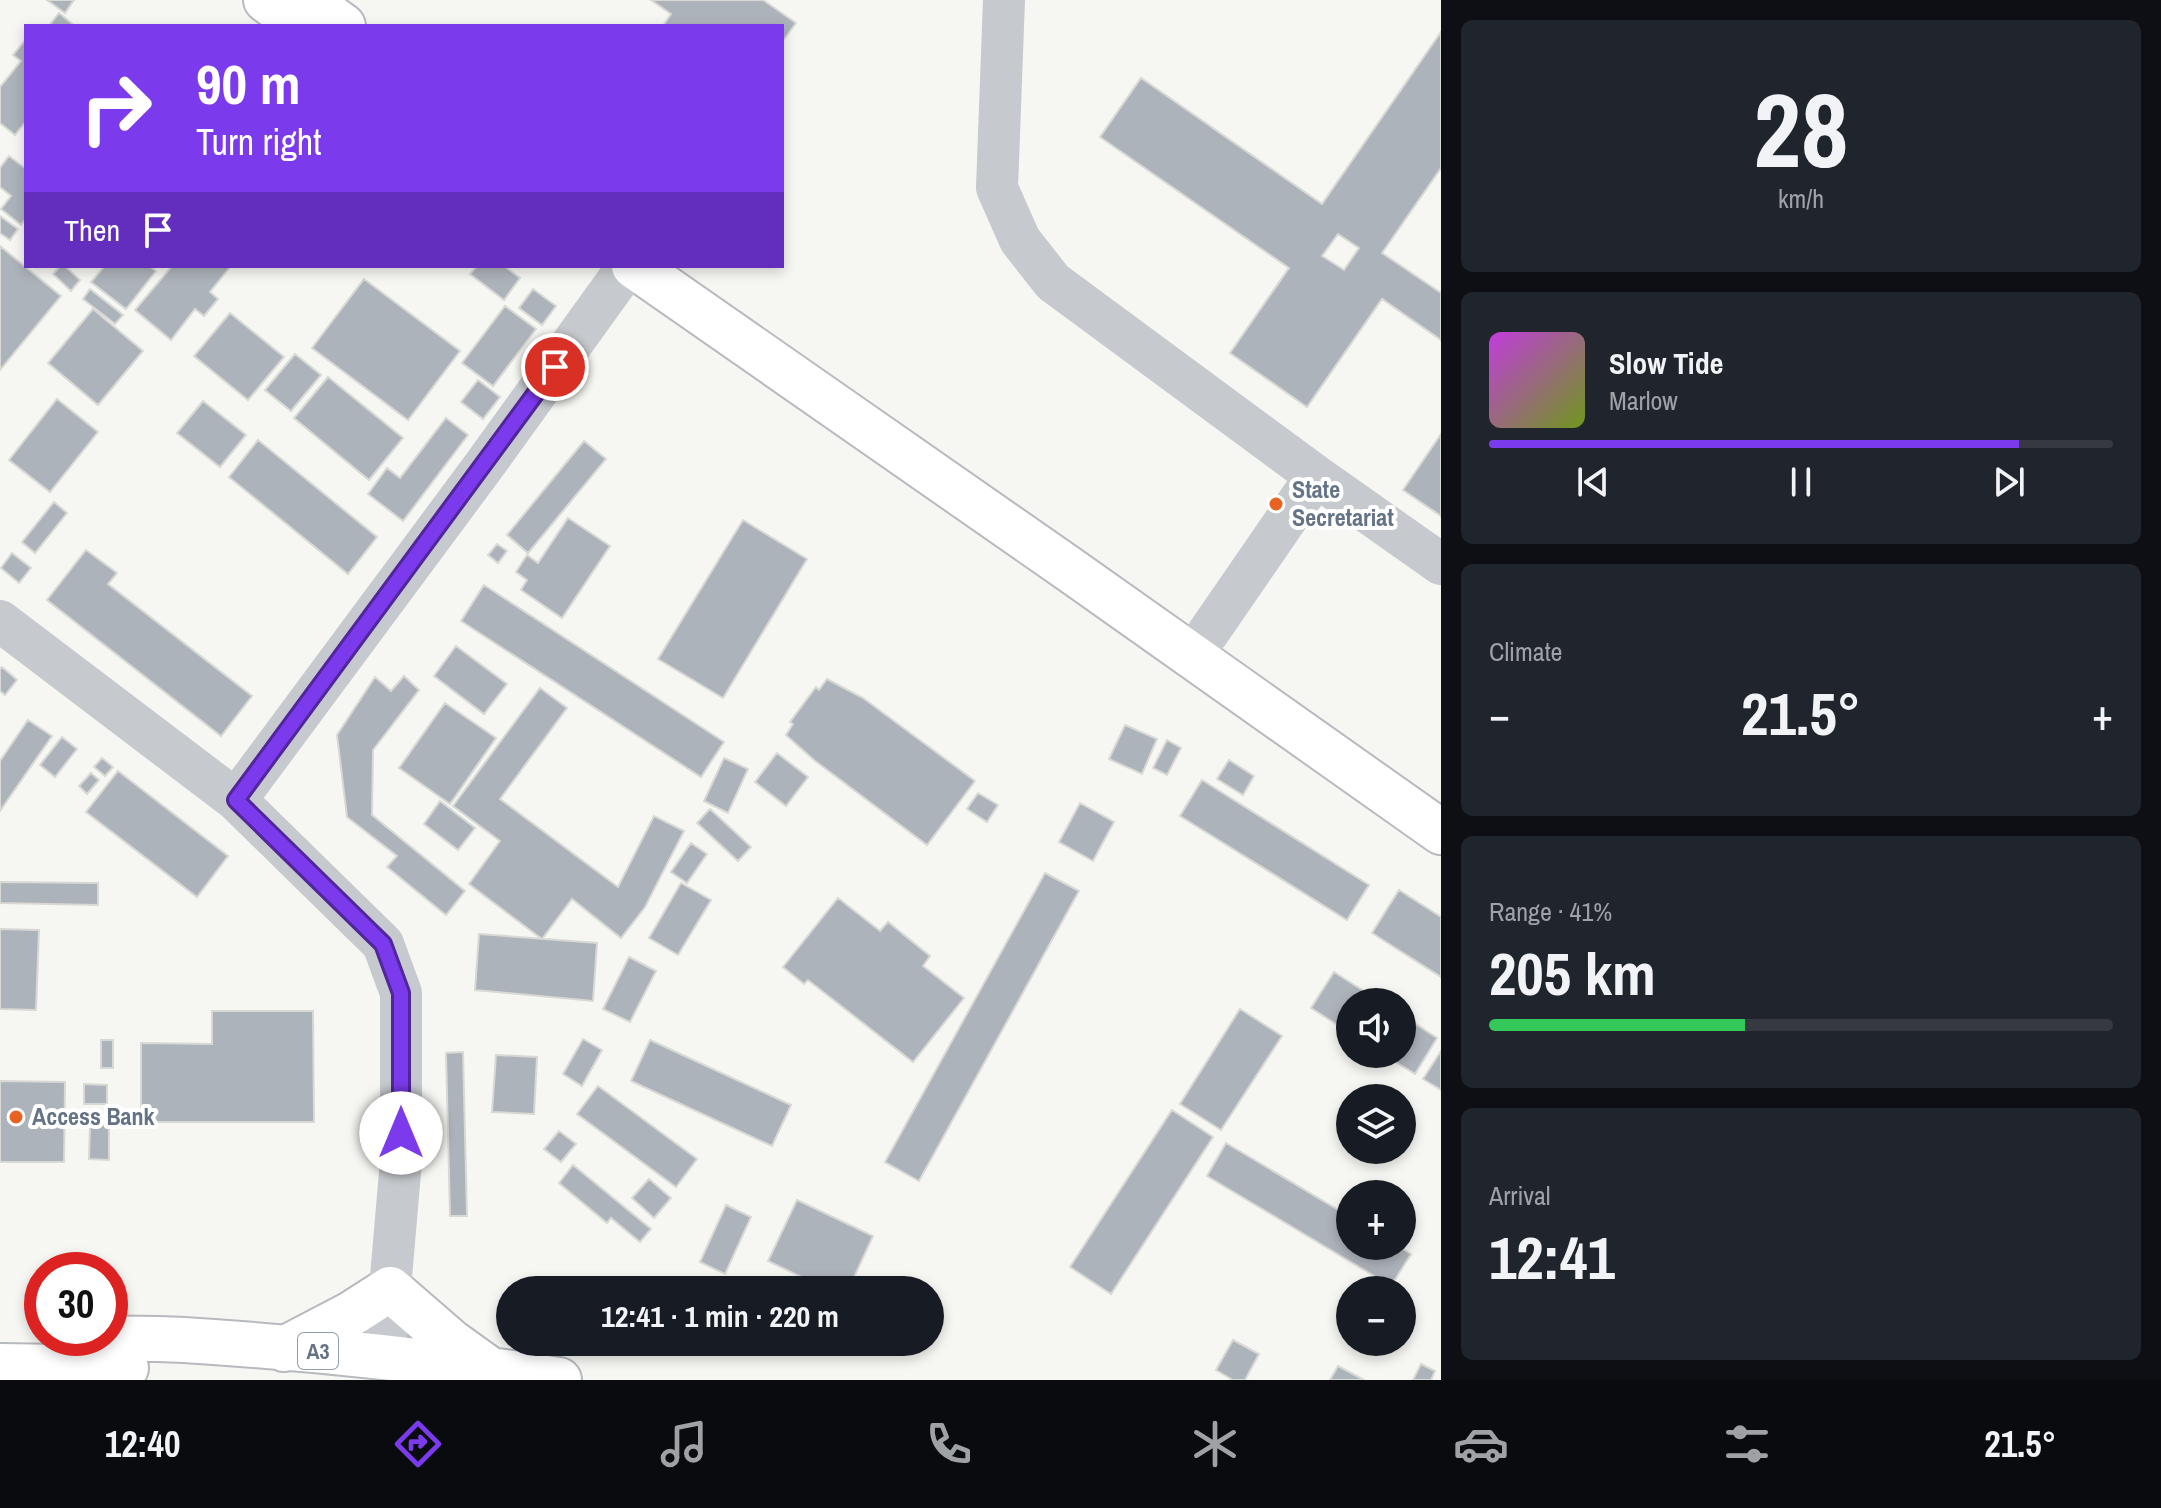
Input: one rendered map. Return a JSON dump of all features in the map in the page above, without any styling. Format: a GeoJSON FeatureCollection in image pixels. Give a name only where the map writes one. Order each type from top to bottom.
{"type":"FeatureCollection","features":[{"type":"Feature","properties":{"kind":"main road"},"geometry":{"type":"LineString","coordinates":[[266,0],[299,24]]}},
{"type":"Feature","properties":{"kind":"main road"},"geometry":{"type":"LineString","coordinates":[[307,0],[340,24]]}},
{"type":"Feature","properties":{"kind":"main road"},"geometry":{"type":"LineString","coordinates":[[637,268],[1441,832]]}},
{"type":"Feature","properties":{"kind":"main road"},"geometry":{"type":"LineString","coordinates":[[685,268],[815,355],[1441,800]]}},
{"type":"Feature","properties":{"kind":"main road"},"geometry":{"type":"LineString","coordinates":[[292,1364],[351,1314],[390,1289],[450,1341],[489,1369]]}},
{"type":"Feature","properties":{"kind":"main road"},"geometry":{"type":"LineString","coordinates":[[0,1337],[24,1337]]}},
{"type":"Feature","properties":{"kind":"main road","name":"A3"},"geometry":{"type":"LineString","coordinates":[[128,1339],[183,1340],[292,1364]]}},
{"type":"Feature","properties":{"kind":"main road","name":"A3"},"geometry":{"type":"LineString","coordinates":[[0,1366],[169,1369],[292,1364],[345,1353],[559,1380]]}},
{"type":"Feature","properties":{"kind":"street"},"geometry":{"type":"LineString","coordinates":[[1004,0],[997,188],[1020,240],[1053,282],[1441,564]]}},
{"type":"Feature","properties":{"kind":"street"},"geometry":{"type":"LineString","coordinates":[[236,800],[627,268]]}},
{"type":"Feature","properties":{"kind":"street"},"geometry":{"type":"LineString","coordinates":[[1208,633],[1316,476]]}},
{"type":"Feature","properties":{"kind":"street"},"geometry":{"type":"LineString","coordinates":[[0,621],[236,800],[383,944],[401,993],[401,1161],[384,1358]]}},
{"type":"Feature","properties":{"kind":"building"},"geometry":{"type":"Polygon","coordinates":[[[47,0],[74,0],[65,13],[47,0]]]}},
{"type":"Feature","properties":{"kind":"building"},"geometry":{"type":"Polygon","coordinates":[[[651,0],[763,0],[796,23],[784,39],[784,24],[664,24],[671,14],[651,0]]]}},
{"type":"Feature","properties":{"kind":"building"},"geometry":{"type":"Polygon","coordinates":[[[59,13],[73,24],[51,24],[59,13]]]}},
{"type":"Feature","properties":{"kind":"building"},"geometry":{"type":"Polygon","coordinates":[[[1441,32],[1441,168],[1382,253],[1441,293],[1441,340],[1382,299],[1307,407],[1230,353],[1289,268],[1100,137],[1141,78],[1322,204],[1441,32]],[[1338,234],[1322,256],[1344,270],[1359,248],[1338,234]]]}},
{"type":"Feature","properties":{"kind":"building"},"geometry":{"type":"Polygon","coordinates":[[[24,41],[24,124],[15,135],[0,123],[0,87],[21,61],[13,55],[24,41]]]}},
{"type":"Feature","properties":{"kind":"building"},"geometry":{"type":"Polygon","coordinates":[[[9,156],[24,167],[24,221],[21,225],[1,209],[11,196],[0,187],[0,168],[9,156]]]}},
{"type":"Feature","properties":{"kind":"building"},"geometry":{"type":"Polygon","coordinates":[[[0,216],[18,229],[10,240],[0,233],[0,216]]]}},
{"type":"Feature","properties":{"kind":"building"},"geometry":{"type":"Polygon","coordinates":[[[0,246],[61,296],[0,370],[0,246]]]}},
{"type":"Feature","properties":{"kind":"building"},"geometry":{"type":"Polygon","coordinates":[[[58,268],[67,268],[80,280],[71,291],[53,274],[58,268]]]}},
{"type":"Feature","properties":{"kind":"building"},"geometry":{"type":"Polygon","coordinates":[[[103,268],[152,268],[156,271],[126,309],[91,282],[103,268]]]}},
{"type":"Feature","properties":{"kind":"building"},"geometry":{"type":"Polygon","coordinates":[[[170,268],[229,268],[210,292],[218,299],[204,316],[195,309],[171,340],[135,310],[170,268]]]}},
{"type":"Feature","properties":{"kind":"building"},"geometry":{"type":"Polygon","coordinates":[[[475,268],[507,268],[520,278],[504,300],[470,274],[475,268]]]}},
{"type":"Feature","properties":{"kind":"building"},"geometry":{"type":"Polygon","coordinates":[[[364,279],[460,351],[408,420],[312,348],[364,279]]]}},
{"type":"Feature","properties":{"kind":"building"},"geometry":{"type":"Polygon","coordinates":[[[90,289],[123,315],[115,324],[83,299],[90,289]]]}},
{"type":"Feature","properties":{"kind":"building"},"geometry":{"type":"Polygon","coordinates":[[[533,289],[556,306],[542,325],[519,308],[533,289]]]}},
{"type":"Feature","properties":{"kind":"building"},"geometry":{"type":"Polygon","coordinates":[[[505,306],[536,329],[493,386],[462,363],[505,306]]]}},
{"type":"Feature","properties":{"kind":"building"},"geometry":{"type":"Polygon","coordinates":[[[93,309],[143,351],[98,405],[48,363],[93,309]]]}},
{"type":"Feature","properties":{"kind":"building"},"geometry":{"type":"Polygon","coordinates":[[[230,313],[284,357],[248,400],[194,356],[230,313]]]}},
{"type":"Feature","properties":{"kind":"building"},"geometry":{"type":"Polygon","coordinates":[[[295,354],[321,375],[291,411],[265,390],[295,354]]]}},
{"type":"Feature","properties":{"kind":"building"},"geometry":{"type":"Polygon","coordinates":[[[328,377],[403,438],[369,480],[294,418],[328,377]]]}},
{"type":"Feature","properties":{"kind":"building"},"geometry":{"type":"Polygon","coordinates":[[[478,380],[500,397],[483,419],[461,402],[478,380]]]}},
{"type":"Feature","properties":{"kind":"building"},"geometry":{"type":"Polygon","coordinates":[[[57,399],[98,432],[50,492],[9,460],[57,399]]]}},
{"type":"Feature","properties":{"kind":"building"},"geometry":{"type":"Polygon","coordinates":[[[203,401],[246,435],[220,467],[177,433],[203,401]]]}},
{"type":"Feature","properties":{"kind":"building"},"geometry":{"type":"Polygon","coordinates":[[[446,418],[468,435],[403,521],[368,494],[387,468],[400,478],[446,418]]]}},
{"type":"Feature","properties":{"kind":"building"},"geometry":{"type":"Polygon","coordinates":[[[1441,434],[1441,516],[1403,490],[1441,434]]]}},
{"type":"Feature","properties":{"kind":"building"},"geometry":{"type":"Polygon","coordinates":[[[258,440],[377,537],[348,574],[229,477],[258,440]]]}},
{"type":"Feature","properties":{"kind":"building"},"geometry":{"type":"Polygon","coordinates":[[[584,441],[606,459],[528,553],[507,535],[584,441]]]}},
{"type":"Feature","properties":{"kind":"building"},"geometry":{"type":"Polygon","coordinates":[[[54,502],[67,513],[35,553],[22,542],[54,502]]]}},
{"type":"Feature","properties":{"kind":"building"},"geometry":{"type":"Polygon","coordinates":[[[568,518],[610,546],[562,618],[521,590],[527,580],[516,572],[527,555],[538,563],[568,518]]]}},
{"type":"Feature","properties":{"kind":"building"},"geometry":{"type":"Polygon","coordinates":[[[743,520],[807,559],[723,698],[658,659],[743,520]]]}},
{"type":"Feature","properties":{"kind":"building"},"geometry":{"type":"Polygon","coordinates":[[[497,544],[507,551],[498,563],[488,555],[497,544]]]}},
{"type":"Feature","properties":{"kind":"building"},"geometry":{"type":"Polygon","coordinates":[[[86,550],[117,573],[108,584],[252,696],[221,736],[47,600],[86,550]]]}},
{"type":"Feature","properties":{"kind":"building"},"geometry":{"type":"Polygon","coordinates":[[[12,553],[31,568],[19,583],[1,568],[12,553]]]}},
{"type":"Feature","properties":{"kind":"building"},"geometry":{"type":"Polygon","coordinates":[[[484,585],[724,742],[701,777],[461,621],[484,585]]]}},
{"type":"Feature","properties":{"kind":"building"},"geometry":{"type":"Polygon","coordinates":[[[456,646],[507,684],[484,714],[434,676],[456,646]]]}},
{"type":"Feature","properties":{"kind":"building"},"geometry":{"type":"Polygon","coordinates":[[[2,667],[17,680],[5,695],[0,691],[2,667]]]}},
{"type":"Feature","properties":{"kind":"building"},"geometry":{"type":"Polygon","coordinates":[[[404,676],[419,690],[373,750],[372,815],[465,891],[446,915],[387,867],[397,856],[347,817],[337,735],[375,677],[391,691],[404,676]]]}},
{"type":"Feature","properties":{"kind":"building"},"geometry":{"type":"Polygon","coordinates":[[[827,679],[863,698],[975,781],[927,845],[814,760],[786,735],[793,724],[790,722],[816,687],[819,690],[827,679]]]}},
{"type":"Feature","properties":{"kind":"building"},"geometry":{"type":"Polygon","coordinates":[[[540,688],[567,708],[500,799],[618,887],[654,816],[684,831],[645,907],[621,938],[572,899],[542,939],[469,884],[500,841],[453,806],[540,688]]]}},
{"type":"Feature","properties":{"kind":"building"},"geometry":{"type":"Polygon","coordinates":[[[445,703],[496,738],[450,804],[399,768],[445,703]]]}},
{"type":"Feature","properties":{"kind":"building"},"geometry":{"type":"Polygon","coordinates":[[[28,720],[52,736],[0,811],[0,761],[28,720]]]}},
{"type":"Feature","properties":{"kind":"building"},"geometry":{"type":"Polygon","coordinates":[[[1125,725],[1157,739],[1142,774],[1109,759],[1125,725]]]}},
{"type":"Feature","properties":{"kind":"building"},"geometry":{"type":"Polygon","coordinates":[[[62,737],[77,749],[55,777],[40,765],[62,737]]]}},
{"type":"Feature","properties":{"kind":"building"},"geometry":{"type":"Polygon","coordinates":[[[1167,740],[1181,748],[1167,775],[1153,768],[1167,740]]]}},
{"type":"Feature","properties":{"kind":"building"},"geometry":{"type":"Polygon","coordinates":[[[777,753],[808,777],[786,806],[755,782],[777,753]]]}},
{"type":"Feature","properties":{"kind":"building"},"geometry":{"type":"Polygon","coordinates":[[[102,758],[113,767],[105,776],[94,767],[102,758]]]}},
{"type":"Feature","properties":{"kind":"building"},"geometry":{"type":"Polygon","coordinates":[[[724,758],[748,769],[728,813],[704,801],[724,758]]]}},
{"type":"Feature","properties":{"kind":"building"},"geometry":{"type":"Polygon","coordinates":[[[1229,760],[1254,776],[1243,795],[1217,779],[1229,760]]]}},
{"type":"Feature","properties":{"kind":"building"},"geometry":{"type":"Polygon","coordinates":[[[118,771],[228,856],[197,897],[86,812],[118,771]]]}},
{"type":"Feature","properties":{"kind":"building"},"geometry":{"type":"Polygon","coordinates":[[[91,773],[99,780],[87,794],[79,786],[91,773]]]}},
{"type":"Feature","properties":{"kind":"building"},"geometry":{"type":"Polygon","coordinates":[[[1202,780],[1369,885],[1347,920],[1180,816],[1202,780]]]}},
{"type":"Feature","properties":{"kind":"building"},"geometry":{"type":"Polygon","coordinates":[[[978,793],[998,805],[987,822],[967,809],[978,793]]]}},
{"type":"Feature","properties":{"kind":"building"},"geometry":{"type":"Polygon","coordinates":[[[440,801],[475,828],[458,850],[424,824],[440,801]]]}},
{"type":"Feature","properties":{"kind":"building"},"geometry":{"type":"Polygon","coordinates":[[[1080,803],[1114,822],[1093,861],[1059,842],[1080,803]]]}},
{"type":"Feature","properties":{"kind":"building"},"geometry":{"type":"Polygon","coordinates":[[[710,809],[751,847],[738,861],[697,823],[710,809]]]}},
{"type":"Feature","properties":{"kind":"building"},"geometry":{"type":"Polygon","coordinates":[[[691,843],[707,854],[687,883],[671,872],[691,843]]]}},
{"type":"Feature","properties":{"kind":"building"},"geometry":{"type":"Polygon","coordinates":[[[1045,873],[1079,891],[919,1181],[885,1162],[1045,873]]]}},
{"type":"Feature","properties":{"kind":"building"},"geometry":{"type":"Polygon","coordinates":[[[0,882],[98,883],[98,905],[0,903],[0,882]]]}},
{"type":"Feature","properties":{"kind":"building"},"geometry":{"type":"Polygon","coordinates":[[[681,883],[711,900],[678,955],[649,938],[681,883]]]}},
{"type":"Feature","properties":{"kind":"building"},"geometry":{"type":"Polygon","coordinates":[[[1399,890],[1441,917],[1441,977],[1372,933],[1399,890]]]}},
{"type":"Feature","properties":{"kind":"building"},"geometry":{"type":"Polygon","coordinates":[[[838,898],[880,931],[888,922],[930,956],[923,966],[964,998],[913,1062],[808,980],[804,984],[783,967],[838,898]]]}},
{"type":"Feature","properties":{"kind":"building"},"geometry":{"type":"Polygon","coordinates":[[[0,929],[39,930],[36,1010],[0,1009],[0,929]]]}},
{"type":"Feature","properties":{"kind":"building"},"geometry":{"type":"Polygon","coordinates":[[[479,934],[597,943],[593,1001],[475,990],[479,934]]]}},
{"type":"Feature","properties":{"kind":"building"},"geometry":{"type":"Polygon","coordinates":[[[629,957],[656,971],[630,1022],[603,1009],[629,957]]]}},
{"type":"Feature","properties":{"kind":"building"},"geometry":{"type":"Polygon","coordinates":[[[1334,972],[1359,988],[1336,988],[1336,1024],[1311,1008],[1334,972]]]}},
{"type":"Feature","properties":{"kind":"building"},"geometry":{"type":"Polygon","coordinates":[[[1240,1009],[1282,1036],[1221,1130],[1180,1104],[1240,1009]]]}},
{"type":"Feature","properties":{"kind":"building"},"geometry":{"type":"Polygon","coordinates":[[[212,1011],[313,1011],[314,1122],[141,1122],[141,1043],[212,1044],[212,1011]]]}},
{"type":"Feature","properties":{"kind":"building"},"geometry":{"type":"Polygon","coordinates":[[[1416,1024],[1437,1038],[1415,1074],[1405,1068],[1416,1068],[1416,1024]]]}},
{"type":"Feature","properties":{"kind":"building"},"geometry":{"type":"Polygon","coordinates":[[[583,1039],[602,1050],[582,1086],[563,1074],[583,1039]]]}},
{"type":"Feature","properties":{"kind":"building"},"geometry":{"type":"Polygon","coordinates":[[[101,1040],[113,1040],[113,1068],[101,1068],[101,1040]]]}},
{"type":"Feature","properties":{"kind":"building"},"geometry":{"type":"Polygon","coordinates":[[[650,1040],[791,1105],[772,1146],[631,1081],[650,1040]]]}},
{"type":"Feature","properties":{"kind":"building"},"geometry":{"type":"Polygon","coordinates":[[[1441,1051],[1441,1090],[1423,1079],[1441,1051]]]}},
{"type":"Feature","properties":{"kind":"building"},"geometry":{"type":"Polygon","coordinates":[[[463,1052],[467,1216],[450,1216],[446,1053],[463,1052]]]}},
{"type":"Feature","properties":{"kind":"building"},"geometry":{"type":"Polygon","coordinates":[[[496,1055],[537,1057],[534,1114],[492,1112],[496,1055]]]}},
{"type":"Feature","properties":{"kind":"building"},"geometry":{"type":"Polygon","coordinates":[[[0,1081],[65,1082],[64,1162],[0,1162],[0,1081]]]}},
{"type":"Feature","properties":{"kind":"building"},"geometry":{"type":"Polygon","coordinates":[[[84,1084],[107,1085],[107,1104],[84,1104],[84,1084]]]}},
{"type":"Feature","properties":{"kind":"building"},"geometry":{"type":"Polygon","coordinates":[[[598,1086],[697,1159],[676,1187],[577,1114],[598,1086]]]}},
{"type":"Feature","properties":{"kind":"building"},"geometry":{"type":"Polygon","coordinates":[[[1172,1110],[1213,1137],[1111,1294],[1070,1267],[1172,1110]]]}},
{"type":"Feature","properties":{"kind":"building"},"geometry":{"type":"Polygon","coordinates":[[[90,1125],[109,1125],[109,1160],[89,1159],[90,1125]]]}},
{"type":"Feature","properties":{"kind":"building"},"geometry":{"type":"Polygon","coordinates":[[[559,1131],[576,1144],[561,1162],[544,1149],[559,1131]]]}},
{"type":"Feature","properties":{"kind":"building"},"geometry":{"type":"Polygon","coordinates":[[[1226,1143],[1336,1209],[1336,1253],[1207,1176],[1226,1143]]]}},
{"type":"Feature","properties":{"kind":"building"},"geometry":{"type":"Polygon","coordinates":[[[573,1165],[651,1229],[640,1242],[611,1218],[607,1223],[559,1183],[573,1165]]]}},
{"type":"Feature","properties":{"kind":"building"},"geometry":{"type":"Polygon","coordinates":[[[649,1179],[671,1198],[654,1218],[632,1198],[649,1179]]]}},
{"type":"Feature","properties":{"kind":"building"},"geometry":{"type":"Polygon","coordinates":[[[797,1200],[873,1236],[854,1276],[800,1276],[768,1261],[797,1200]]]}},
{"type":"Feature","properties":{"kind":"building"},"geometry":{"type":"Polygon","coordinates":[[[726,1205],[751,1217],[725,1274],[700,1262],[726,1205]]]}},
{"type":"Feature","properties":{"kind":"building"},"geometry":{"type":"Polygon","coordinates":[[[1348,1260],[1407,1260],[1397,1276],[1374,1276],[1348,1260]]]}},
{"type":"Feature","properties":{"kind":"building"},"geometry":{"type":"Polygon","coordinates":[[[1233,1340],[1259,1354],[1245,1380],[1233,1380],[1216,1370],[1233,1340]]]}},
{"type":"Feature","properties":{"kind":"building"},"geometry":{"type":"Polygon","coordinates":[[[1421,1364],[1435,1371],[1431,1380],[1413,1380],[1421,1364]]]}},
{"type":"Feature","properties":{"kind":"building"},"geometry":{"type":"Polygon","coordinates":[[[1338,1366],[1364,1380],[1330,1380],[1338,1366]]]}},
{"type":"Feature","properties":{"kind":"place","name":"State Secretariat"},"geometry":{"type":"Point","coordinates":[1276,504]}},
{"type":"Feature","properties":{"kind":"place","name":"Access Bank"},"geometry":{"type":"Point","coordinates":[16,1117]}},
{"type":"Feature","properties":{"kind":"route"},"geometry":{"type":"LineString","coordinates":[[401,1133],[401,993],[383,944],[236,800],[555,367]]}}]}
